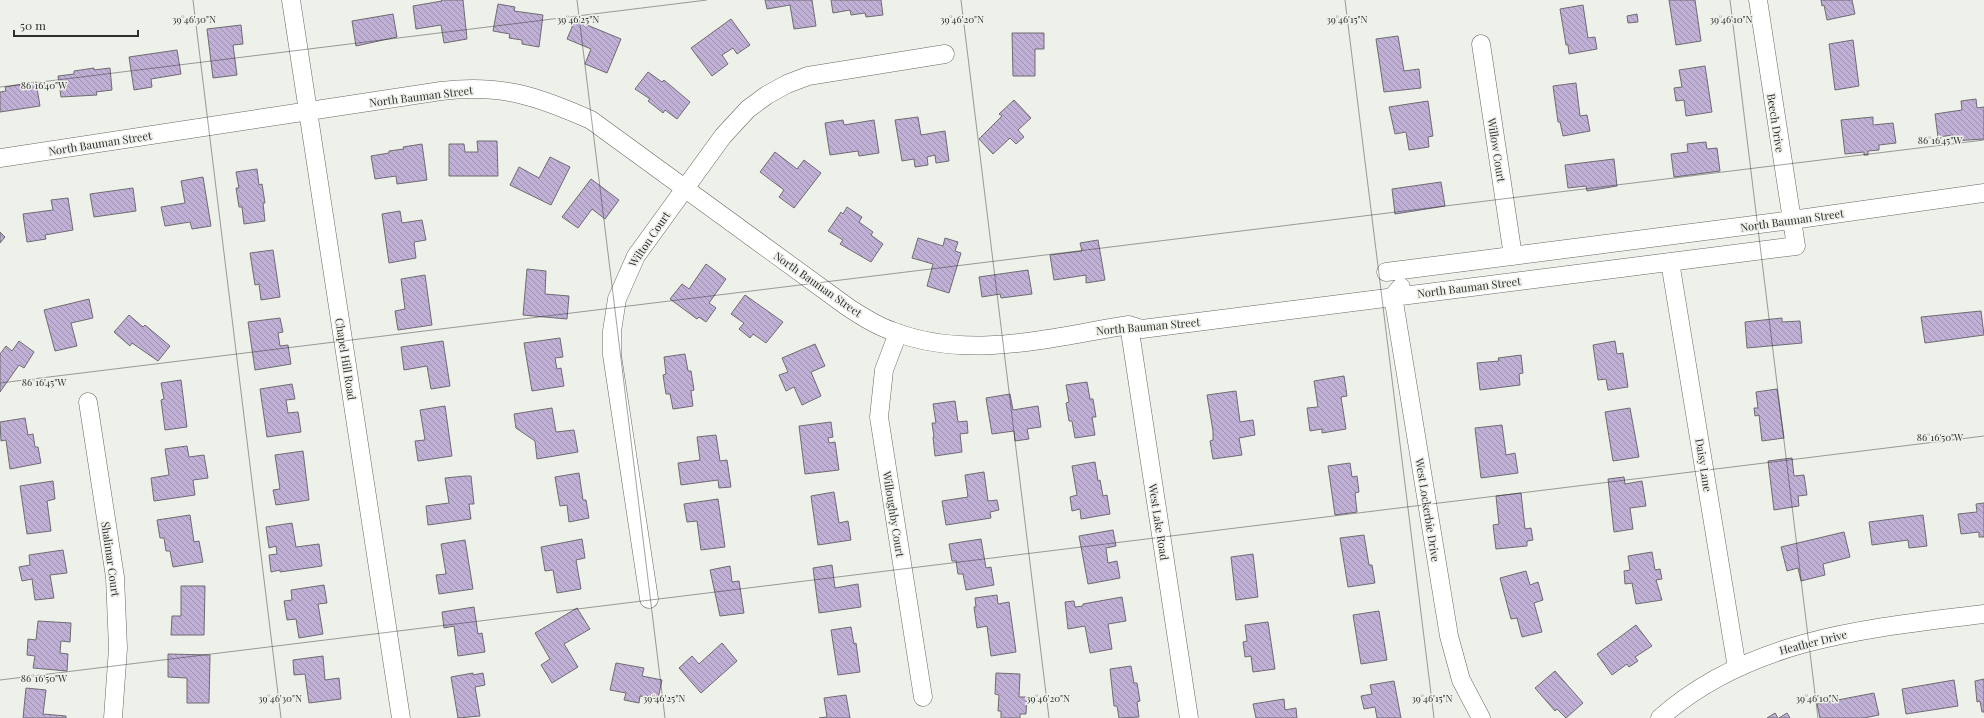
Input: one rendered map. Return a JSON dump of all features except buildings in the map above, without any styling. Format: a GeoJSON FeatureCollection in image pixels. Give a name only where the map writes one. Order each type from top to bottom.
{"type":"FeatureCollection","features":[{"type":"Feature","properties":{"kind":"street","name":"Chapel Hill Road"},"geometry":{"type":"LineString","coordinates":[[291,0],[401,718]]}},
{"type":"Feature","properties":{"kind":"street","name":"Beech Drive"},"geometry":{"type":"LineString","coordinates":[[1758,0],[1796,246]]}},
{"type":"Feature","properties":{"kind":"street","name":"Willow Court"},"geometry":{"type":"LineString","coordinates":[[1482,44],[1513,256]]}},
{"type":"Feature","properties":{"kind":"street","name":"Wilton Court"},"geometry":{"type":"LineString","coordinates":[[649,599],[614,370],[612,331],[617,300],[636,256],[727,130],[743,114],[767,95],[786,84],[820,73],[945,54]]}},
{"type":"Feature","properties":{"kind":"street","name":"North Bauman Street"},"geometry":{"type":"LineString","coordinates":[[0,158],[449,90],[480,89],[519,93],[556,104],[592,120],[850,308],[898,333],[920,340],[951,346],[990,346],[1129,325],[1142,329],[1796,246]]}},
{"type":"Feature","properties":{"kind":"street","name":"North Bauman Street"},"geometry":{"type":"LineString","coordinates":[[1386,272],[1984,194]]}},
{"type":"Feature","properties":{"kind":"street","name":"Daisy Lane"},"geometry":{"type":"LineString","coordinates":[[1670,262],[1737,668]]}},
{"type":"Feature","properties":{"kind":"street"},"geometry":{"type":"LineString","coordinates":[[1394,296],[1418,268]]}},
{"type":"Feature","properties":{"kind":"street","name":"West Lockerbie Drive"},"geometry":{"type":"LineString","coordinates":[[1394,296],[1452,652],[1461,680],[1480,718]]}},
{"type":"Feature","properties":{"kind":"street","name":"West Lake Road"},"geometry":{"type":"LineString","coordinates":[[1129,325],[1189,718]]}},
{"type":"Feature","properties":{"kind":"street","name":"Willoughby Court"},"geometry":{"type":"LineString","coordinates":[[898,333],[884,370],[879,417],[923,697]]}},
{"type":"Feature","properties":{"kind":"street","name":"Shalimar Court"},"geometry":{"type":"LineString","coordinates":[[88,402],[115,577],[118,648],[113,718]]}},
{"type":"Feature","properties":{"kind":"street","name":"Heather Drive"},"geometry":{"type":"LineString","coordinates":[[1660,718],[1693,693],[1737,668],[1774,652],[1827,637],[1874,628],[1984,614]]}}]}
